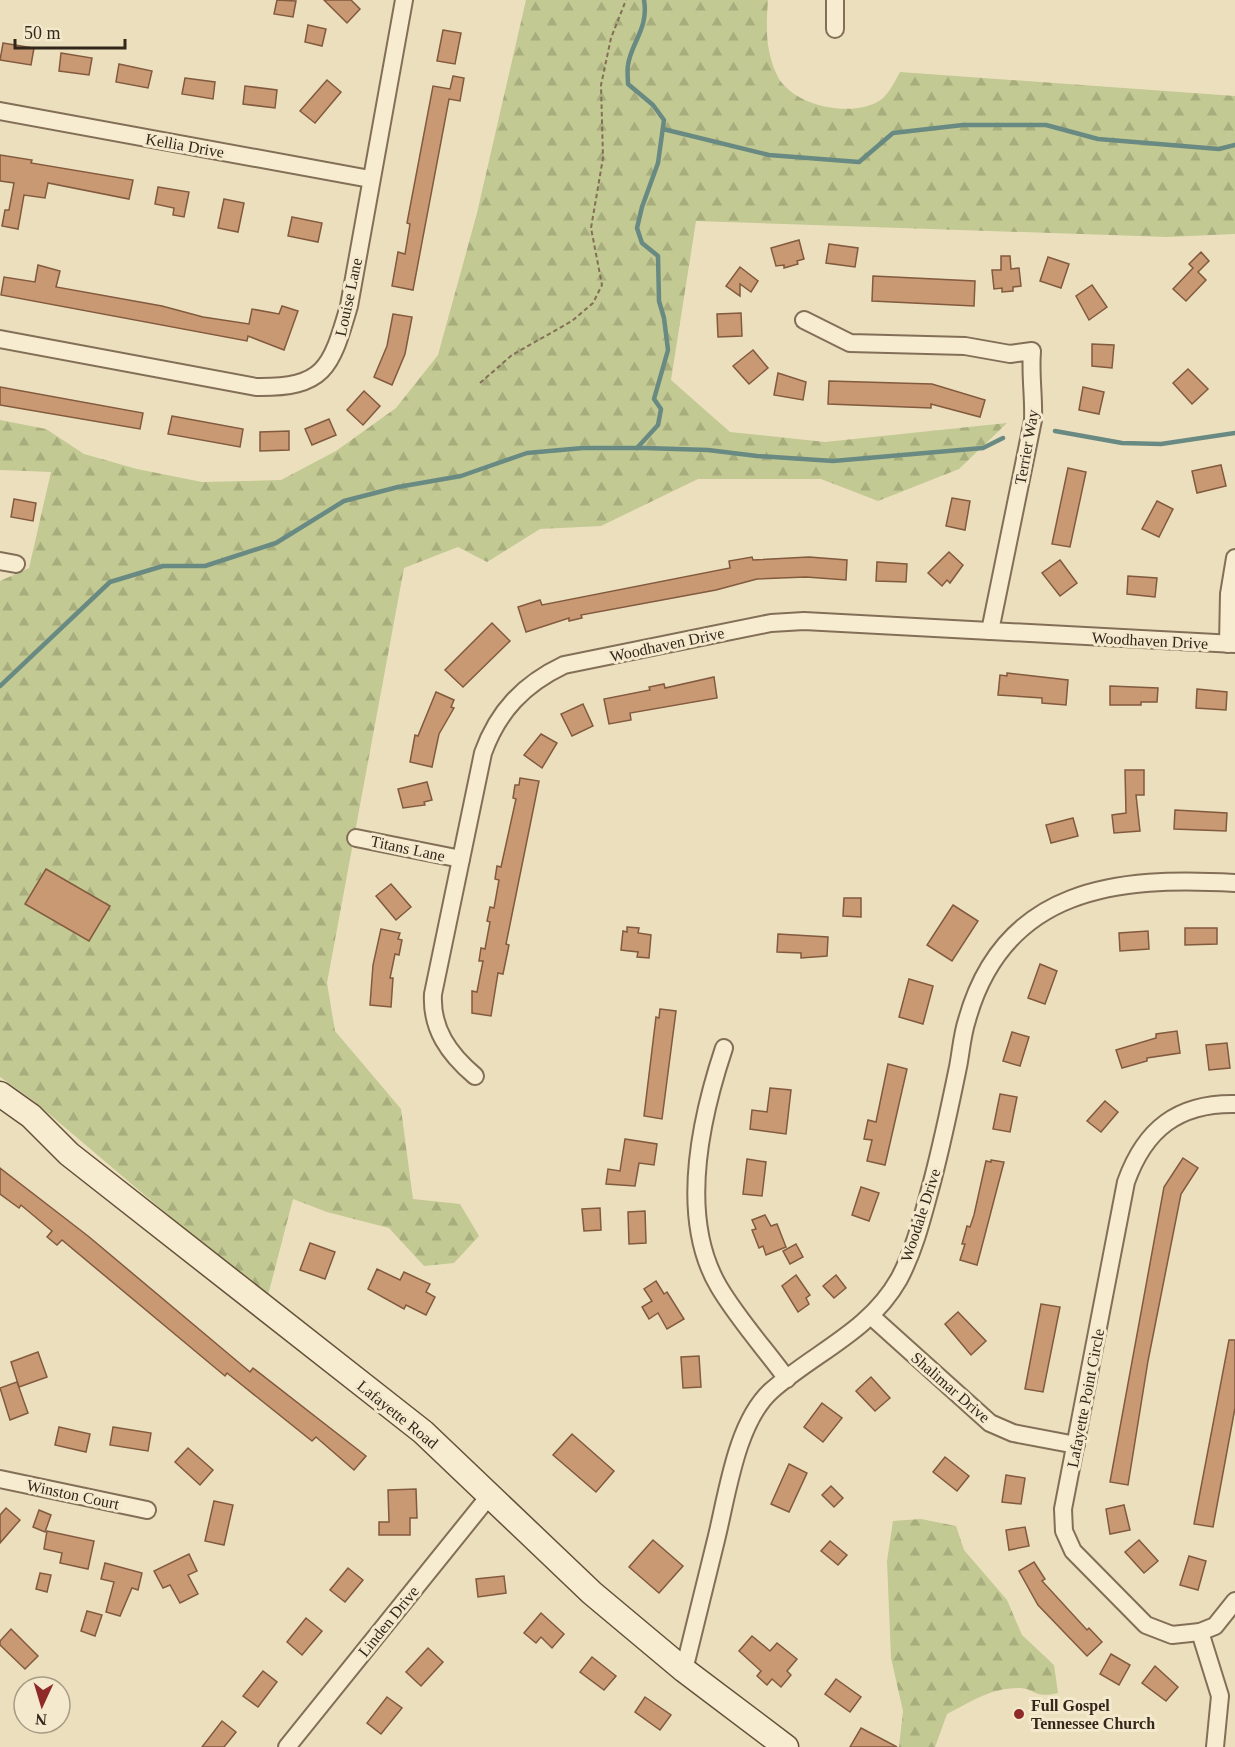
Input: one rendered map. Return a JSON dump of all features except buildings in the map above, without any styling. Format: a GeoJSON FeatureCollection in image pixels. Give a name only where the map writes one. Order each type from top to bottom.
{"type":"FeatureCollection","features":[{"type":"Feature","properties":{"kind":"main road","name":"Lafayette Road"},"geometry":{"type":"LineString","coordinates":[[0,1094],[31,1116],[69,1154],[423,1432],[592,1593],[684,1670],[786,1747]]}},
{"type":"Feature","properties":{"kind":"street","name":"Louise Lane"},"geometry":{"type":"LineString","coordinates":[[0,339],[256,387],[289,387],[303,383],[326,365],[336,349],[349,306],[404,0]]}},
{"type":"Feature","properties":{"kind":"street"},"geometry":{"type":"LineString","coordinates":[[835,0],[835,29]]}},
{"type":"Feature","properties":{"kind":"street","name":"Kellia Drive"},"geometry":{"type":"LineString","coordinates":[[0,111],[370,179]]}},
{"type":"Feature","properties":{"kind":"street","name":"Terrier Way"},"geometry":{"type":"LineString","coordinates":[[804,320],[850,343],[965,346],[1010,354],[1032,351],[1029,376],[1035,393],[1033,420],[990,631]]}},
{"type":"Feature","properties":{"kind":"street"},"geometry":{"type":"LineString","coordinates":[[1232,644],[1229,594],[1235,558]]}},
{"type":"Feature","properties":{"kind":"street","name":"Woodhaven Drive"},"geometry":{"type":"LineString","coordinates":[[475,1076],[457,1061],[444,1042],[432,1010],[483,753],[491,731],[521,693],[533,682],[564,665],[771,623],[804,621],[1232,644]]}},
{"type":"Feature","properties":{"kind":"street","name":"Titans Lane"},"geometry":{"type":"LineString","coordinates":[[356,838],[461,859]]}},
{"type":"Feature","properties":{"kind":"street","name":"Woodale Drive"},"geometry":{"type":"LineString","coordinates":[[684,1670],[745,1431],[770,1392],[871,1316],[900,1277],[918,1232],[943,1141],[967,1020],[988,969],[999,952],[1013,936],[1050,909],[1095,889],[1154,880],[1235,883]]}},
{"type":"Feature","properties":{"kind":"street"},"geometry":{"type":"LineString","coordinates":[[724,1048],[713,1081],[695,1188],[701,1240],[719,1287],[787,1379]]}},
{"type":"Feature","properties":{"kind":"street","name":"Lafayette Point Circle"},"geometry":{"type":"LineString","coordinates":[[1200,1632],[1172,1635],[1146,1625],[1073,1551],[1064,1531],[1063,1509],[1126,1182],[1131,1167],[1146,1142],[1166,1121],[1180,1113],[1203,1107],[1235,1104]]}},
{"type":"Feature","properties":{"kind":"street","name":"Shalimar Drive"},"geometry":{"type":"LineString","coordinates":[[871,1316],[990,1423],[1013,1433],[1076,1445]]}},
{"type":"Feature","properties":{"kind":"street","name":"Winston Court"},"geometry":{"type":"LineString","coordinates":[[0,1479],[147,1510]]}},
{"type":"Feature","properties":{"kind":"street","name":"Linden Drive"},"geometry":{"type":"LineString","coordinates":[[287,1747],[490,1495]]}},
{"type":"Feature","properties":{"kind":"street"},"geometry":{"type":"LineString","coordinates":[[1215,1747],[1220,1696],[1200,1632],[1215,1626],[1235,1601]]}},
{"type":"Feature","properties":{"kind":"path"},"geometry":{"type":"LineString","coordinates":[[480,383],[512,355],[572,321],[593,303],[602,285],[591,228],[603,158],[601,85],[611,38],[626,0]]}},
{"type":"Feature","properties":{"kind":"green space"},"geometry":{"type":"Polygon","coordinates":[[[526,0],[768,0],[767,39],[778,77],[797,96],[826,107],[841,109],[870,105],[885,96],[900,72],[1235,96],[1235,234],[1167,237],[696,221],[671,380],[730,432],[825,442],[1007,423],[959,469],[878,501],[821,479],[698,479],[601,526],[540,529],[487,562],[458,547],[404,568],[327,983],[335,1031],[401,1109],[413,1199],[460,1204],[479,1236],[454,1263],[424,1266],[389,1228],[327,1212],[293,1199],[267,1299],[35,1102],[0,1077],[0,581],[29,568],[51,472],[0,470],[0,420],[46,429],[84,454],[137,469],[202,482],[281,480],[336,451],[396,408],[438,355],[477,213],[526,0]]]}},
{"type":"Feature","properties":{"kind":"green space"},"geometry":{"type":"Polygon","coordinates":[[[921,1519],[956,1526],[964,1550],[1007,1600],[1022,1635],[1054,1665],[1058,1693],[1044,1695],[1018,1688],[990,1693],[947,1714],[935,1747],[899,1747],[903,1711],[891,1658],[887,1561],[893,1521],[921,1519]]]}},
{"type":"Feature","properties":{"kind":"waterway"},"geometry":{"type":"LineString","coordinates":[[637,448],[658,425],[661,409],[654,399],[668,350],[664,318],[659,301],[658,256],[642,243],[637,228],[658,163],[664,120],[653,105],[628,84],[630,57],[644,19],[644,0]]}},
{"type":"Feature","properties":{"kind":"waterway"},"geometry":{"type":"LineString","coordinates":[[663,129],[769,155],[859,162],[893,133],[963,125],[1046,125],[1098,139],[1219,149],[1235,145]]}},
{"type":"Feature","properties":{"kind":"waterway"},"geometry":{"type":"LineString","coordinates":[[1055,431],[1122,443],[1161,444],[1235,433]]}},
{"type":"Feature","properties":{"kind":"waterway"},"geometry":{"type":"LineString","coordinates":[[0,686],[110,582],[163,566],[205,566],[276,543],[344,501],[398,487],[461,476],[527,453],[583,448],[645,448],[708,450],[833,461],[983,448],[1003,438]]}},
{"type":"Feature","properties":{"kind":"place","name":"Full Gospel Tennessee Church"},"geometry":{"type":"Point","coordinates":[1019,1714]}}]}
